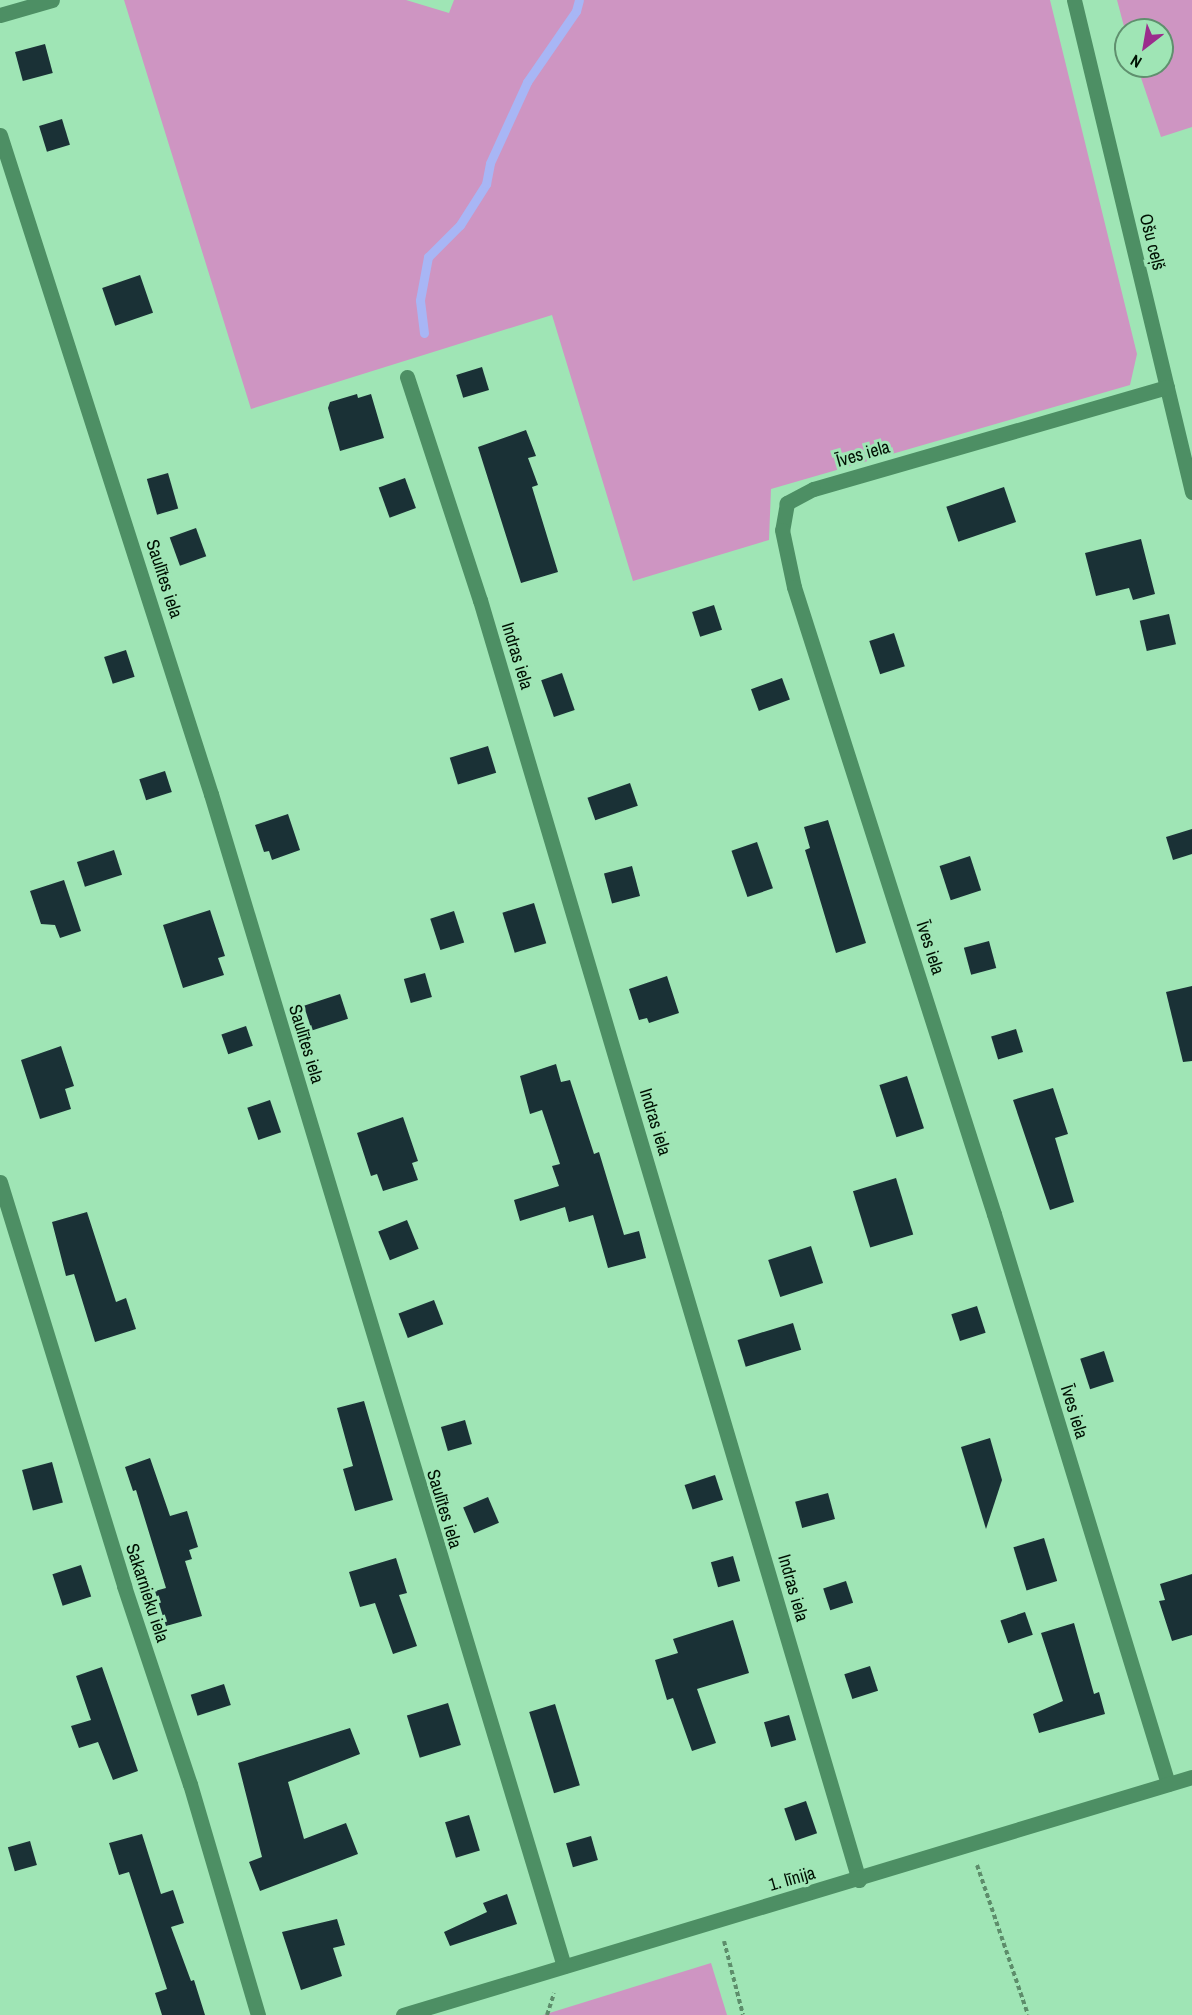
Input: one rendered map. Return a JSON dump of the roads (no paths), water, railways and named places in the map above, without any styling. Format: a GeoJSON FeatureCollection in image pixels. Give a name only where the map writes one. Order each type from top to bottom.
{"type":"FeatureCollection","features":[{"type":"Feature","properties":{"kind":"street"},"geometry":{"type":"LineString","coordinates":[[0,15],[52,0]]}},
{"type":"Feature","properties":{"kind":"street","name":"Ošu ceļš"},"geometry":{"type":"LineString","coordinates":[[1074,0],[1192,492]]}},
{"type":"Feature","properties":{"kind":"street","name":"Saulītes iela"},"geometry":{"type":"LineString","coordinates":[[0,135],[211,794],[564,1966]]}},
{"type":"Feature","properties":{"kind":"street","name":"Indras iela"},"geometry":{"type":"LineString","coordinates":[[407,377],[483,611],[859,1880]]}},
{"type":"Feature","properties":{"kind":"street","name":"Īves iela"},"geometry":{"type":"LineString","coordinates":[[1167,387],[813,489],[787,503],[782,530],[794,587],[987,1193],[1168,1784]]}},
{"type":"Feature","properties":{"kind":"street","name":"Sakarnieku iela"},"geometry":{"type":"LineString","coordinates":[[0,1182],[126,1594],[190,1785],[258,2015]]}},
{"type":"Feature","properties":{"kind":"street","name":"1. līnija"},"geometry":{"type":"LineString","coordinates":[[403,2015],[718,1919],[859,1880],[1192,1777]]}},
{"type":"Feature","properties":{"kind":"waterway"},"geometry":{"type":"LineString","coordinates":[[424,333],[420,300],[428,257],[460,225],[486,184],[490,163],[527,82],[576,11],[579,0]]}}]}
